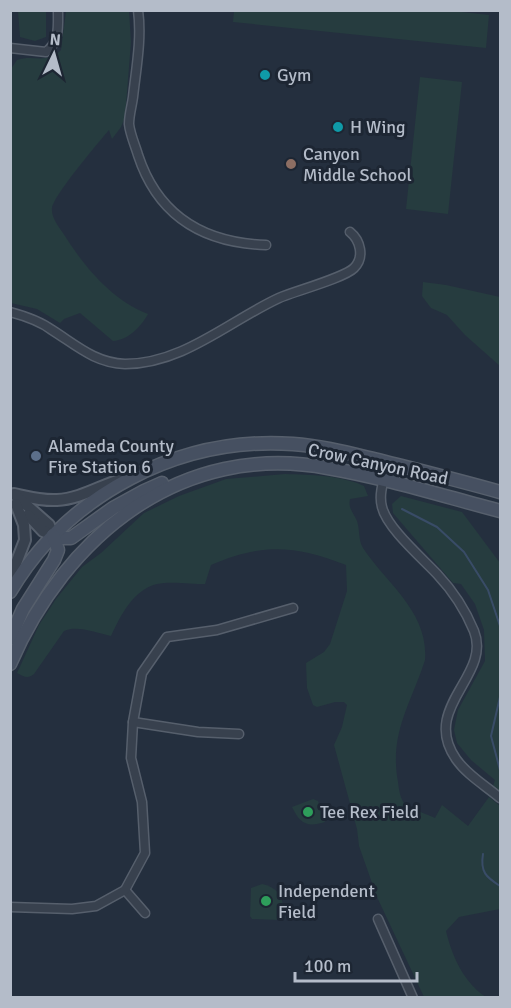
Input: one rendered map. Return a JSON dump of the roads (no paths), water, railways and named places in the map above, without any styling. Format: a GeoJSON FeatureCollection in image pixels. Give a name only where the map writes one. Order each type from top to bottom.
{"type":"FeatureCollection","features":[{"type":"Feature","properties":{"kind":"main road","name":"Crow Canyon Road"},"geometry":{"type":"LineString","coordinates":[[10,592],[36,554],[53,535],[94,500],[132,477],[158,465],[199,452],[269,443],[332,449],[501,492]]}},
{"type":"Feature","properties":{"kind":"main road","name":"Crow Canyon Road"},"geometry":{"type":"LineString","coordinates":[[10,664],[46,597],[81,553],[100,534],[138,505],[157,493],[191,478],[235,466],[281,464],[327,468],[501,511]]}},
{"type":"Feature","properties":{"kind":"main road"},"geometry":{"type":"LineString","coordinates":[[10,639],[23,609],[54,560],[58,550],[53,535],[71,538],[113,508],[144,491],[172,479],[191,478]]}},
{"type":"Feature","properties":{"kind":"street"},"geometry":{"type":"LineString","coordinates":[[10,48],[46,52],[54,46],[58,33],[58,10]]}},
{"type":"Feature","properties":{"kind":"street"},"geometry":{"type":"LineString","coordinates":[[138,10],[139,42],[129,124],[142,168],[151,185],[166,206],[198,230],[236,243],[266,245]]}},
{"type":"Feature","properties":{"kind":"street"},"geometry":{"type":"LineString","coordinates":[[10,312],[44,324],[87,353],[105,361],[126,364],[157,360],[204,340],[278,298],[342,275],[354,268],[360,258],[360,249],[359,241],[350,232]]}},
{"type":"Feature","properties":{"kind":"street"},"geometry":{"type":"LineString","coordinates":[[388,463],[380,498],[382,510],[402,537],[457,598],[475,633],[476,655],[450,704],[446,723],[452,751],[457,760],[501,798]]}},
{"type":"Feature","properties":{"kind":"street"},"geometry":{"type":"LineString","coordinates":[[13,497],[58,500],[132,477]]}},
{"type":"Feature","properties":{"kind":"street"},"geometry":{"type":"LineString","coordinates":[[13,497],[49,525],[53,535]]}},
{"type":"Feature","properties":{"kind":"street"},"geometry":{"type":"LineString","coordinates":[[10,579],[25,540],[24,525],[13,497]]}},
{"type":"Feature","properties":{"kind":"street"},"geometry":{"type":"LineString","coordinates":[[10,907],[72,909],[96,906],[125,890],[145,853],[142,802],[131,758],[133,722],[142,674],[167,638],[217,630],[293,608]]}},
{"type":"Feature","properties":{"kind":"street"},"geometry":{"type":"LineString","coordinates":[[133,722],[198,732],[239,734]]}},
{"type":"Feature","properties":{"kind":"street"},"geometry":{"type":"LineString","coordinates":[[125,890],[145,913]]}},
{"type":"Feature","properties":{"kind":"street"},"geometry":{"type":"LineString","coordinates":[[378,919],[413,998]]}},
{"type":"Feature","properties":{"kind":"waterway"},"geometry":{"type":"LineString","coordinates":[[402,509],[437,527],[464,552],[488,590],[500,626]]}},
{"type":"Feature","properties":{"kind":"waterway"},"geometry":{"type":"LineString","coordinates":[[500,697],[491,736],[500,770]]}},
{"type":"Feature","properties":{"kind":"waterway"},"geometry":{"type":"LineString","coordinates":[[483,854],[483,870],[500,886]]}},
{"type":"Feature","properties":{"kind":"place","name":"Gym"},"geometry":{"type":"Point","coordinates":[265,75]}},
{"type":"Feature","properties":{"kind":"place","name":"H Wing"},"geometry":{"type":"Point","coordinates":[338,127]}},
{"type":"Feature","properties":{"kind":"place","name":"Canyon Middle School"},"geometry":{"type":"Point","coordinates":[291,164]}},
{"type":"Feature","properties":{"kind":"place","name":"Alameda County Fire Station 6"},"geometry":{"type":"Point","coordinates":[36,456]}},
{"type":"Feature","properties":{"kind":"place","name":"Tee Rex Field"},"geometry":{"type":"Point","coordinates":[308,812]}},
{"type":"Feature","properties":{"kind":"place","name":"Independent Field"},"geometry":{"type":"Point","coordinates":[266,901]}}]}
